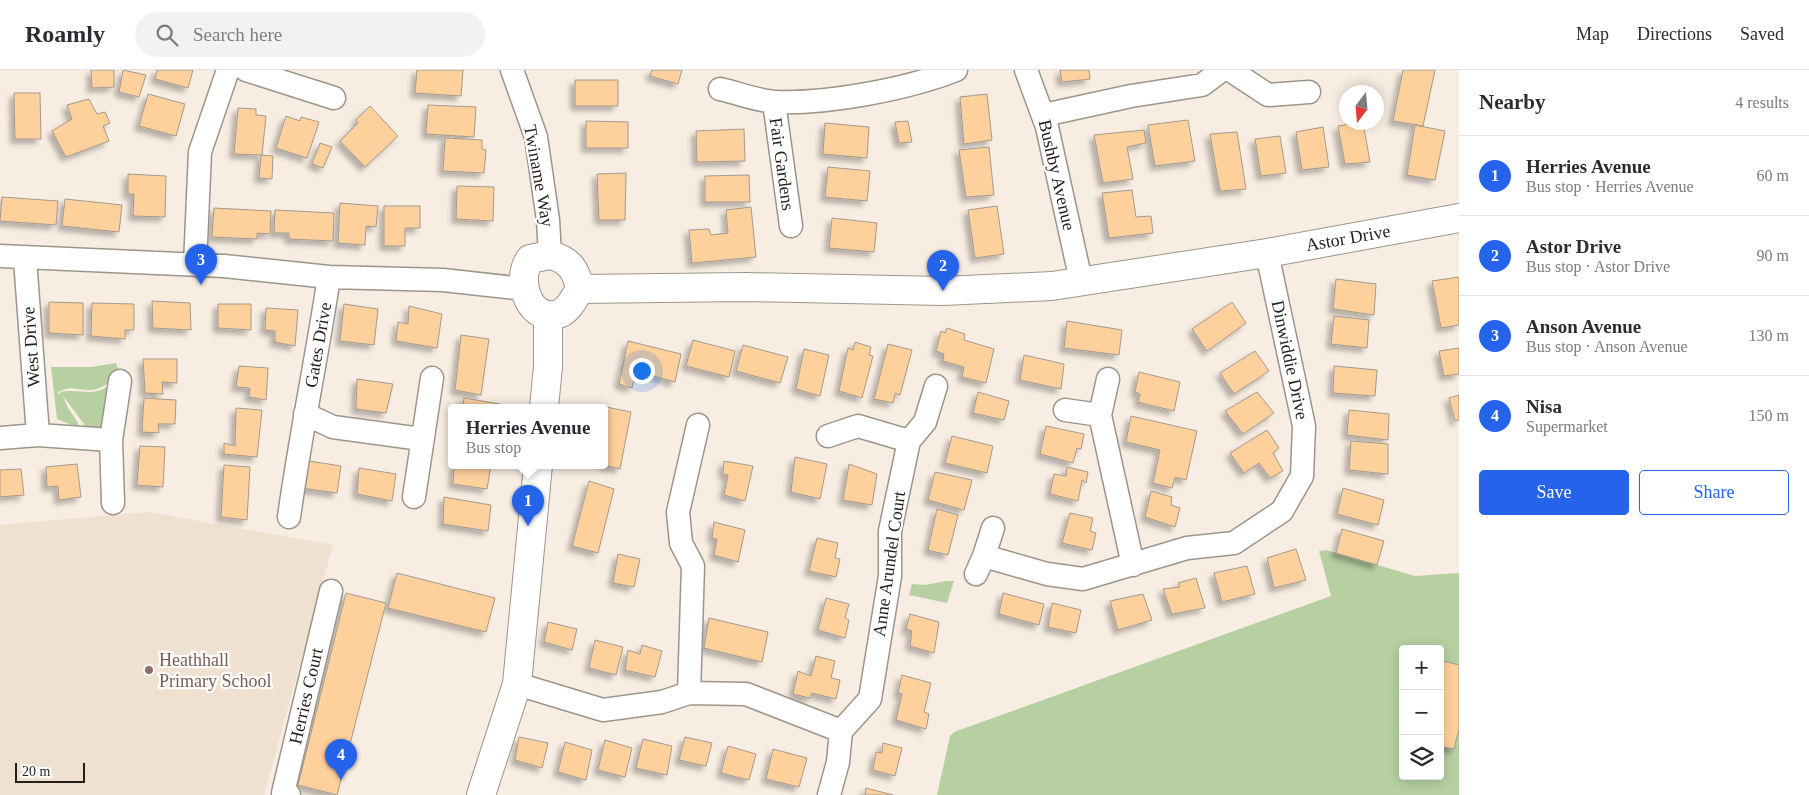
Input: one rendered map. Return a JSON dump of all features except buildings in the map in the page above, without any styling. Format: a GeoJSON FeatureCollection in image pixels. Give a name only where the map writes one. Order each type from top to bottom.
{"type":"FeatureCollection","features":[{"type":"Feature","properties":{"kind":"street"},"geometry":{"type":"LineString","coordinates":[[194,265],[200,152],[228,70]]}},
{"type":"Feature","properties":{"kind":"street"},"geometry":{"type":"LineString","coordinates":[[246,70],[334,98]]}},
{"type":"Feature","properties":{"kind":"street","name":"Twiname Way"},"geometry":{"type":"LineString","coordinates":[[512,70],[536,137],[548,220],[550,256]]}},
{"type":"Feature","properties":{"kind":"street","name":"Fair Gardens"},"geometry":{"type":"LineString","coordinates":[[720,89],[774,102],[827,101],[933,79],[956,70]]}},
{"type":"Feature","properties":{"kind":"street","name":"Bushby Avenue"},"geometry":{"type":"LineString","coordinates":[[1026,70],[1044,115],[1081,281]]}},
{"type":"Feature","properties":{"kind":"street"},"geometry":{"type":"LineString","coordinates":[[1044,115],[1131,96],[1202,85],[1222,70]]}},
{"type":"Feature","properties":{"kind":"street"},"geometry":{"type":"LineString","coordinates":[[1230,70],[1268,95],[1309,92]]}},
{"type":"Feature","properties":{"kind":"street","name":"Fair Gardens"},"geometry":{"type":"LineString","coordinates":[[774,102],[791,226]]}},
{"type":"Feature","properties":{"kind":"street","name":"Astor Drive"},"geometry":{"type":"LineString","coordinates":[[580,289],[735,287],[943,291],[1052,286],[1268,253],[1459,218]]}},
{"type":"Feature","properties":{"kind":"street","name":"Dinwiddie Drive"},"geometry":{"type":"LineString","coordinates":[[993,528],[980,565],[1083,580],[1187,548],[1234,543],[1282,511],[1302,476],[1304,426],[1268,253]]}},
{"type":"Feature","properties":{"kind":"street"},"geometry":{"type":"LineString","coordinates":[[0,256],[24,259],[194,265],[329,277],[443,280],[524,289]]}},
{"type":"Feature","properties":{"kind":"street"},"geometry":{"type":"LineString","coordinates":[[538,256],[550,256],[561,258],[573,266],[580,289],[570,306],[561,312],[548,315],[536,309],[524,289],[525,266],[530,259],[538,256]]}},
{"type":"Feature","properties":{"kind":"street","name":"West Drive"},"geometry":{"type":"LineString","coordinates":[[24,259],[38,435]]}},
{"type":"Feature","properties":{"kind":"street","name":"Gates Drive"},"geometry":{"type":"LineString","coordinates":[[288,517],[329,277]]}},
{"type":"Feature","properties":{"kind":"street"},"geometry":{"type":"LineString","coordinates":[[544,404],[548,367],[548,315]]}},
{"type":"Feature","properties":{"kind":"street"},"geometry":{"type":"LineString","coordinates":[[414,497],[421,439],[432,378]]}},
{"type":"Feature","properties":{"kind":"street"},"geometry":{"type":"LineString","coordinates":[[1108,379],[1100,415],[1133,565]]}},
{"type":"Feature","properties":{"kind":"street"},"geometry":{"type":"LineString","coordinates":[[113,504],[111,440],[120,381]]}},
{"type":"Feature","properties":{"kind":"street"},"geometry":{"type":"LineString","coordinates":[[828,436],[858,426],[909,441],[924,422],[935,418],[936,386]]}},
{"type":"Feature","properties":{"kind":"street"},"geometry":{"type":"LineString","coordinates":[[1065,410],[1100,415]]}},
{"type":"Feature","properties":{"kind":"street"},"geometry":{"type":"LineString","coordinates":[[305,414],[333,426],[421,439]]}},
{"type":"Feature","properties":{"kind":"street"},"geometry":{"type":"LineString","coordinates":[[689,693],[693,566],[682,542],[678,512],[698,425]]}},
{"type":"Feature","properties":{"kind":"street"},"geometry":{"type":"LineString","coordinates":[[0,438],[38,435],[111,440]]}},
{"type":"Feature","properties":{"kind":"street","name":"Anne Arundel Court"},"geometry":{"type":"LineString","coordinates":[[841,731],[870,699],[890,576],[890,531],[909,441]]}},
{"type":"Feature","properties":{"kind":"street"},"geometry":{"type":"LineString","coordinates":[[481,795],[517,684],[538,469]]}},
{"type":"Feature","properties":{"kind":"street","name":"Herries Court"},"geometry":{"type":"LineString","coordinates":[[289,795],[283,793],[331,592]]}},
{"type":"Feature","properties":{"kind":"street"},"geometry":{"type":"LineString","coordinates":[[517,684],[603,710],[662,702],[689,693],[746,694],[841,731],[838,762],[829,795]]}},
{"type":"Feature","properties":{"kind":"shaded area","name":"Heathhall Primary School"},"geometry":{"type":"Polygon","coordinates":[[[148,512],[333,545],[264,795],[0,795],[0,525],[148,512]]]}},
{"type":"Feature","properties":{"kind":"green space"},"geometry":{"type":"Polygon","coordinates":[[[116,363],[120,375],[103,386],[92,390],[66,389],[57,393],[61,394],[60,392],[68,391],[95,392],[108,386],[115,380],[108,423],[95,429],[85,438],[84,424],[63,396],[78,423],[77,427],[57,419],[51,367],[91,367],[116,363]]]}},
{"type":"Feature","properties":{"kind":"green space"},"geometry":{"type":"Polygon","coordinates":[[[1326,550],[1415,576],[1459,573],[1459,795],[937,795],[950,736],[954,732],[1331,596],[1319,551],[1326,550]]]}},
{"type":"Feature","properties":{"kind":"green space"},"geometry":{"type":"Polygon","coordinates":[[[954,581],[947,603],[909,595],[912,584],[925,585],[954,581]]]}},
{"type":"Feature","properties":{"kind":"place","name":"Anson Avenue"},"geometry":{"type":"Point","coordinates":[201,285]}},
{"type":"Feature","properties":{"kind":"place","name":"Astor Drive"},"geometry":{"type":"Point","coordinates":[943,291]}},
{"type":"Feature","properties":{"kind":"place","name":"Herries Avenue"},"geometry":{"type":"Point","coordinates":[528,526]}},
{"type":"Feature","properties":{"kind":"place","name":"Heathhall Primary School"},"geometry":{"type":"Point","coordinates":[149,670]}},
{"type":"Feature","properties":{"kind":"place","name":"Nisa"},"geometry":{"type":"Point","coordinates":[341,780]}}]}
